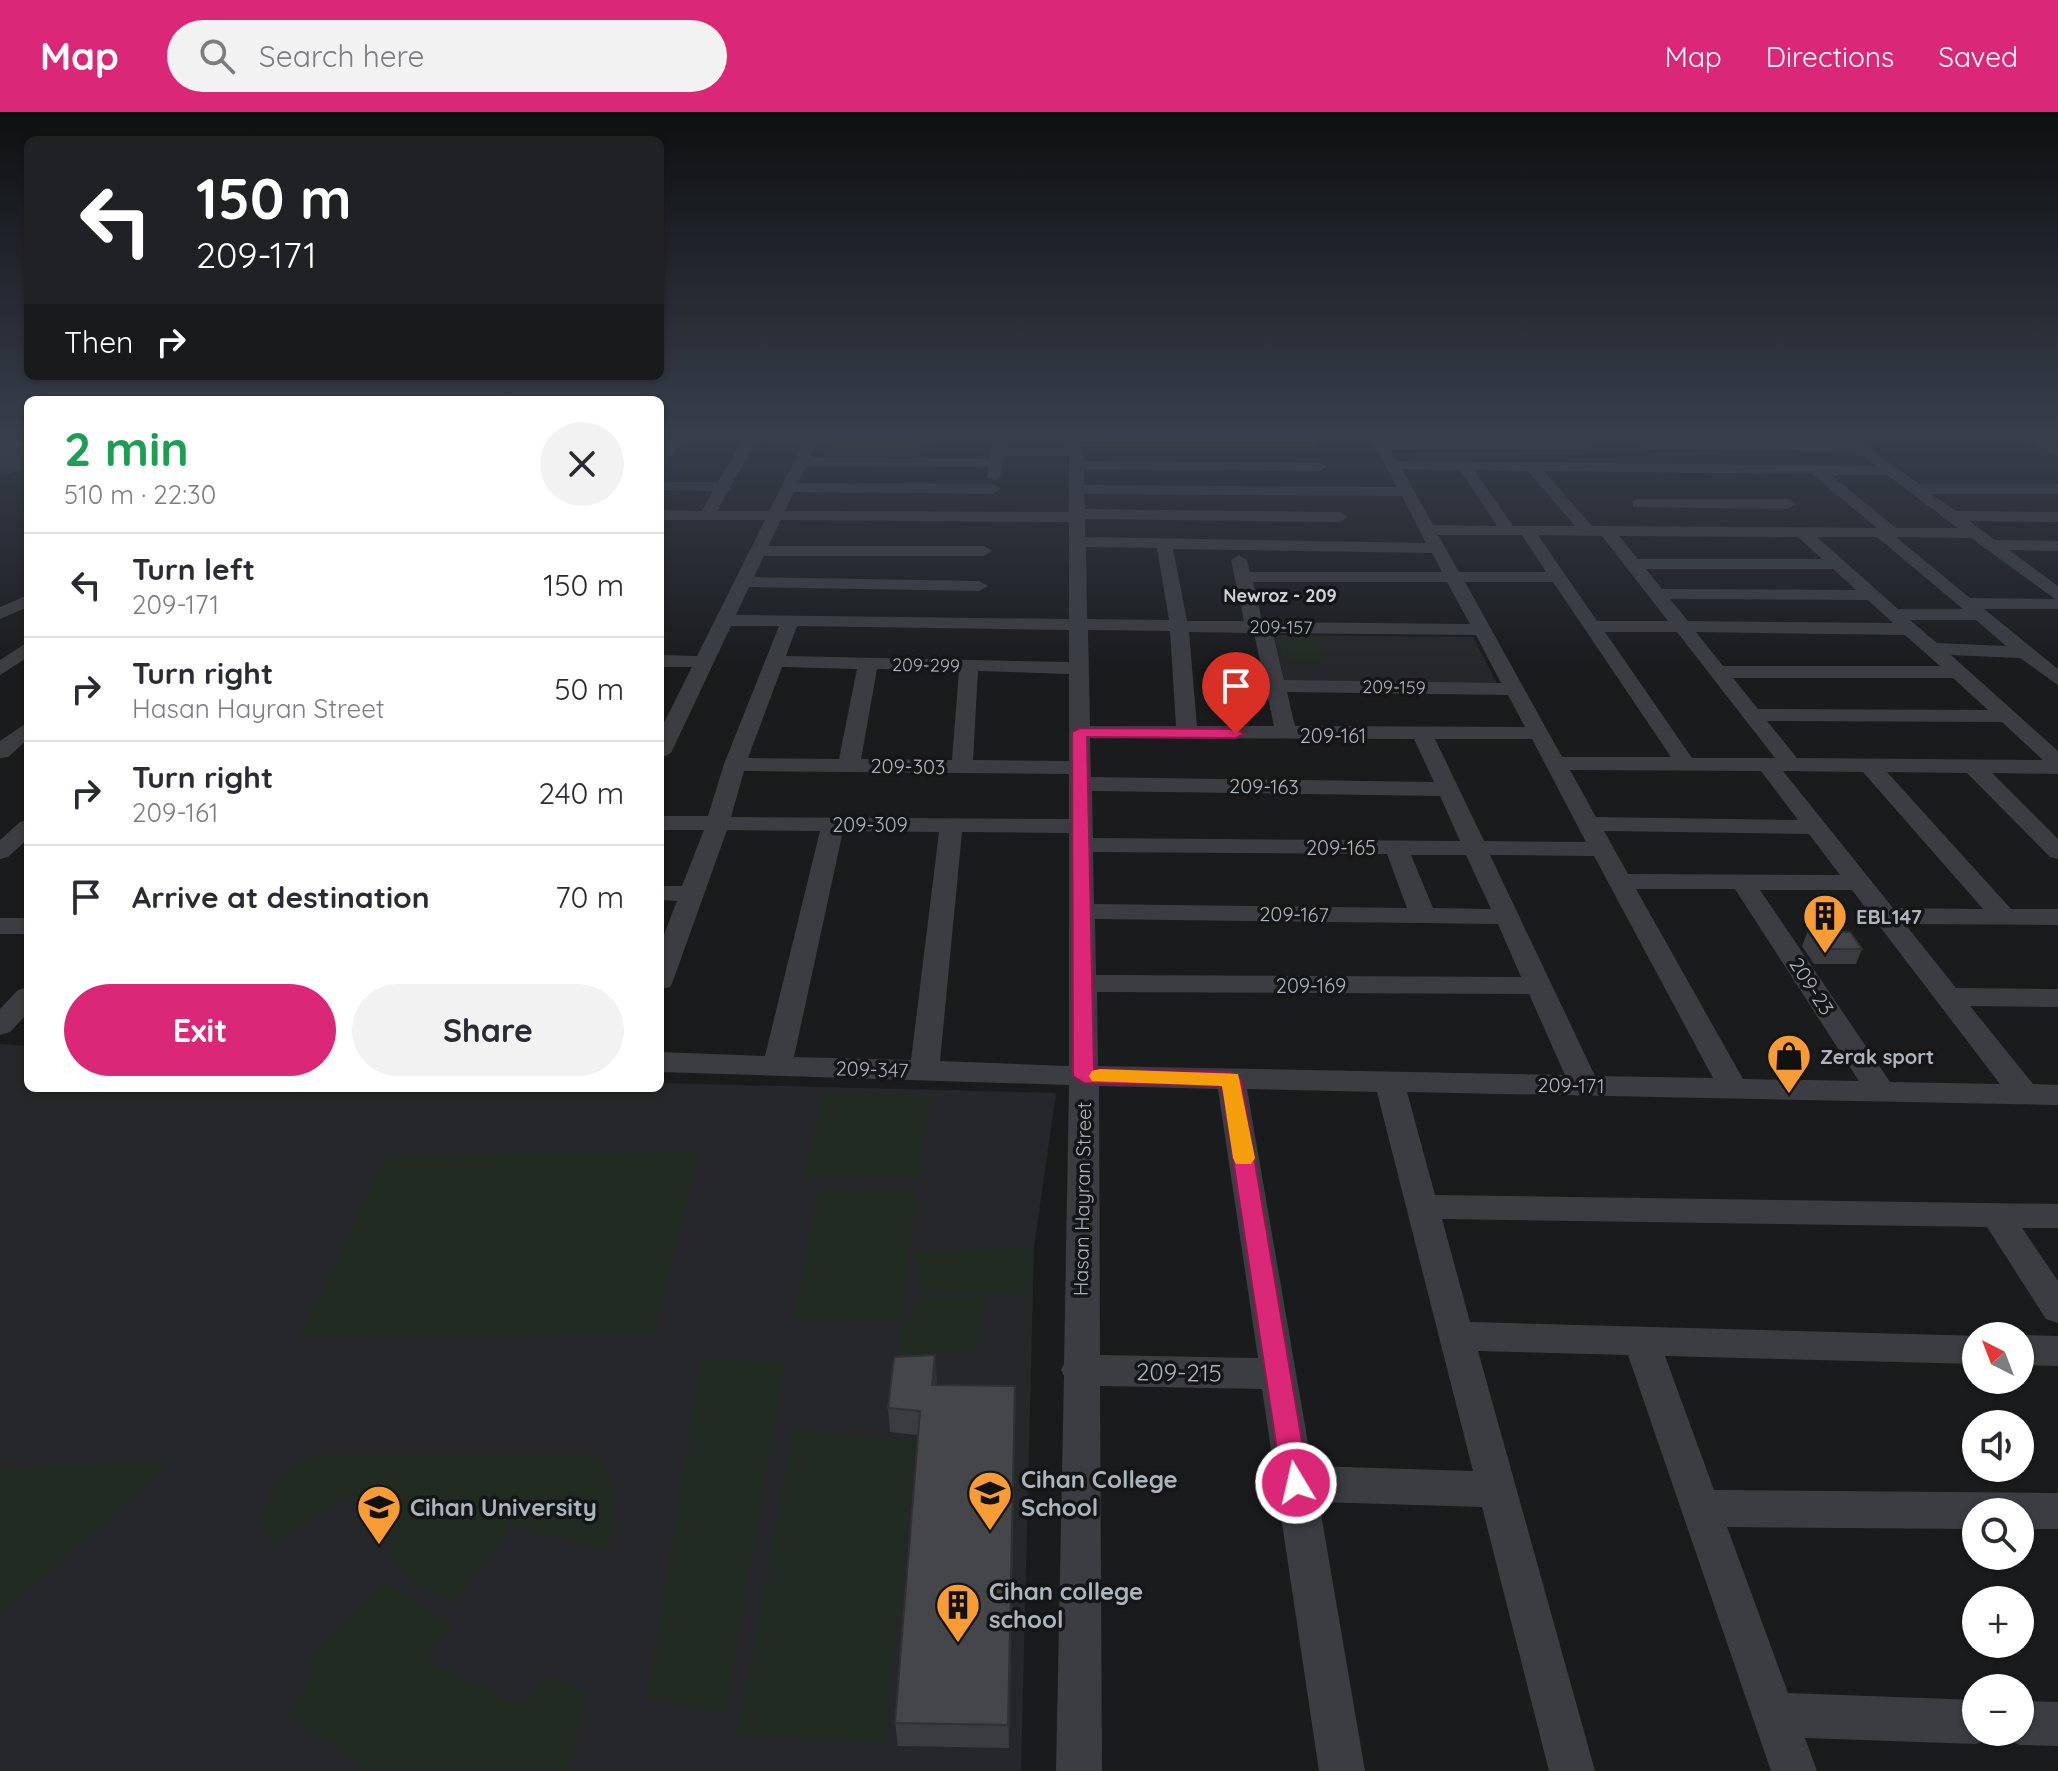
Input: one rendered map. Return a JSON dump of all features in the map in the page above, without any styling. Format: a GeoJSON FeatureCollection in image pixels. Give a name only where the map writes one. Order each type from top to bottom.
{"type":"FeatureCollection","features":[{"type":"Feature","properties":{"kind":"street"},"geometry":{"type":"LineString","coordinates":[[976,604],[989,513]]}},
{"type":"Feature","properties":{"kind":"street"},"geometry":{"type":"LineString","coordinates":[[1338,513],[1352,546]]}},
{"type":"Feature","properties":{"kind":"street"},"geometry":{"type":"LineString","coordinates":[[1418,513],[1733,1088]]}},
{"type":"Feature","properties":{"kind":"street"},"geometry":{"type":"LineString","coordinates":[[1503,513],[1593,626],[1686,764]]}},
{"type":"Feature","properties":{"kind":"street"},"geometry":{"type":"LineString","coordinates":[[1580,513],[1632,564],[1753,715],[1815,827],[2024,1094]]}},
{"type":"Feature","properties":{"kind":"street"},"geometry":{"type":"LineString","coordinates":[[1647,513],[1665,531]]}},
{"type":"Feature","properties":{"kind":"street"},"geometry":{"type":"LineString","coordinates":[[1796,513],[1836,564],[2058,765]]}},
{"type":"Feature","properties":{"kind":"street"},"geometry":{"type":"LineString","coordinates":[[1866,513],[1971,609],[2058,679]]}},
{"type":"Feature","properties":{"kind":"street"},"geometry":{"type":"LineString","coordinates":[[1948,513],[2058,594]]}},
{"type":"Feature","properties":{"kind":"street"},"geometry":{"type":"LineString","coordinates":[[664,515],[1340,517]]}},
{"type":"Feature","properties":{"kind":"street"},"geometry":{"type":"LineString","coordinates":[[664,745],[775,516]]}},
{"type":"Feature","properties":{"kind":"street","name":"Hasan Hayran Street"},"geometry":{"type":"LineString","coordinates":[[1077,516],[1084,1076],[1079,1370],[1079,1771]]}},
{"type":"Feature","properties":{"kind":"street"},"geometry":{"type":"LineString","coordinates":[[1951,516],[2058,517]]}},
{"type":"Feature","properties":{"kind":"street"},"geometry":{"type":"LineString","coordinates":[[1077,542],[1352,546],[1518,531],[1976,533]]}},
{"type":"Feature","properties":{"kind":"street"},"geometry":{"type":"LineString","coordinates":[[1164,544],[1179,625],[1187,733]]}},
{"type":"Feature","properties":{"kind":"street"},"geometry":{"type":"LineString","coordinates":[[1236,545],[1286,734]]}},
{"type":"Feature","properties":{"kind":"street"},"geometry":{"type":"LineString","coordinates":[[1993,545],[2058,546]]}},
{"type":"Feature","properties":{"kind":"street"},"geometry":{"type":"LineString","coordinates":[[758,551],[984,551]]}},
{"type":"Feature","properties":{"kind":"street"},"geometry":{"type":"LineString","coordinates":[[1632,564],[1836,564]]}},
{"type":"Feature","properties":{"kind":"street"},"geometry":{"type":"LineString","coordinates":[[1243,577],[1556,577]]}},
{"type":"Feature","properties":{"kind":"street"},"geometry":{"type":"LineString","coordinates":[[2038,579],[2058,579]]}},
{"type":"Feature","properties":{"kind":"street"},"geometry":{"type":"LineString","coordinates":[[743,582],[976,604]]}},
{"type":"Feature","properties":{"kind":"street"},"geometry":{"type":"LineString","coordinates":[[1656,594],[1872,595]]}},
{"type":"Feature","properties":{"kind":"street"},"geometry":{"type":"LineString","coordinates":[[2,613],[24,602]]}},
{"type":"Feature","properties":{"kind":"street"},"geometry":{"type":"LineString","coordinates":[[725,620],[790,621],[976,604]]}},
{"type":"Feature","properties":{"kind":"street","name":"209-157"},"geometry":{"type":"LineString","coordinates":[[976,604],[1079,624],[1482,630]]}},
{"type":"Feature","properties":{"kind":"street"},"geometry":{"type":"LineString","coordinates":[[1891,614],[2058,604]]}},
{"type":"Feature","properties":{"kind":"street"},"geometry":{"type":"LineString","coordinates":[[2,613],[24,612]]}},
{"type":"Feature","properties":{"kind":"street"},"geometry":{"type":"LineString","coordinates":[[664,968],[718,823],[735,764],[790,621]]}},
{"type":"Feature","properties":{"kind":"street"},"geometry":{"type":"LineString","coordinates":[[1593,626],[1907,629]]}},
{"type":"Feature","properties":{"kind":"street"},"geometry":{"type":"LineString","coordinates":[[1932,649],[2025,652]]}},
{"type":"Feature","properties":{"kind":"street"},"geometry":{"type":"LineString","coordinates":[[0,669],[24,651]]}},
{"type":"Feature","properties":{"kind":"street"},"geometry":{"type":"LineString","coordinates":[[664,661],[704,662]]}},
{"type":"Feature","properties":{"kind":"street","name":"209-299"},"geometry":{"type":"LineString","coordinates":[[773,661],[1079,668]]}},
{"type":"Feature","properties":{"kind":"street"},"geometry":{"type":"LineString","coordinates":[[849,765],[868,664]]}},
{"type":"Feature","properties":{"kind":"street"},"geometry":{"type":"LineString","coordinates":[[962,767],[969,666]]}},
{"type":"Feature","properties":{"kind":"street"},"geometry":{"type":"LineString","coordinates":[[1716,672],[1956,672]]}},
{"type":"Feature","properties":{"kind":"street","name":"209-159"},"geometry":{"type":"LineString","coordinates":[[1274,686],[1513,689]]}},
{"type":"Feature","properties":{"kind":"street"},"geometry":{"type":"LineString","coordinates":[[1753,715],[2006,716]]}},
{"type":"Feature","properties":{"kind":"street","name":"209-161"},"geometry":{"type":"LineString","coordinates":[[1080,732],[1538,733]]}},
{"type":"Feature","properties":{"kind":"street"},"geometry":{"type":"LineString","coordinates":[[1423,735],[1585,1086]]}},
{"type":"Feature","properties":{"kind":"street"},"geometry":{"type":"LineString","coordinates":[[1555,763],[2058,765]]}},
{"type":"Feature","properties":{"kind":"street","name":"209-303"},"geometry":{"type":"LineString","coordinates":[[735,764],[962,767],[1080,776]]}},
{"type":"Feature","properties":{"kind":"street"},"geometry":{"type":"LineString","coordinates":[[1869,765],[2003,916]]}},
{"type":"Feature","properties":{"kind":"street"},"geometry":{"type":"LineString","coordinates":[[1974,767],[2058,852]]}},
{"type":"Feature","properties":{"kind":"street","name":"209-163"},"geometry":{"type":"LineString","coordinates":[[1080,776],[1448,789]]}},
{"type":"Feature","properties":{"kind":"street","name":"209-309"},"geometry":{"type":"LineString","coordinates":[[664,823],[951,825],[1081,835]]}},
{"type":"Feature","properties":{"kind":"street"},"geometry":{"type":"LineString","coordinates":[[777,1066],[833,824]]}},
{"type":"Feature","properties":{"kind":"street"},"geometry":{"type":"LineString","coordinates":[[1588,824],[1815,827]]}},
{"type":"Feature","properties":{"kind":"street"},"geometry":{"type":"LineString","coordinates":[[924,1071],[951,825]]}},
{"type":"Feature","properties":{"kind":"street"},"geometry":{"type":"LineString","coordinates":[[2032,826],[2058,826]]}},
{"type":"Feature","properties":{"kind":"street"},"geometry":{"type":"LineString","coordinates":[[0,853],[24,831]]}},
{"type":"Feature","properties":{"kind":"street","name":"209-165"},"geometry":{"type":"LineString","coordinates":[[1081,835],[1396,847],[1601,849]]}},
{"type":"Feature","properties":{"kind":"street"},"geometry":{"type":"LineString","coordinates":[[1396,847],[1423,916]]}},
{"type":"Feature","properties":{"kind":"street"},"geometry":{"type":"LineString","coordinates":[[0,853],[24,854]]}},
{"type":"Feature","properties":{"kind":"street"},"geometry":{"type":"LineString","coordinates":[[1619,881],[1859,883]]}},
{"type":"Feature","properties":{"kind":"street","name":"209-23"},"geometry":{"type":"LineString","coordinates":[[1743,882],[1881,1091]]}},
{"type":"Feature","properties":{"kind":"street"},"geometry":{"type":"LineString","coordinates":[[664,893],[692,894]]}},
{"type":"Feature","properties":{"kind":"street","name":"209-167"},"geometry":{"type":"LineString","coordinates":[[1082,911],[1507,917]]}},
{"type":"Feature","properties":{"kind":"street"},"geometry":{"type":"LineString","coordinates":[[1887,916],[2058,917]]}},
{"type":"Feature","properties":{"kind":"street"},"geometry":{"type":"LineString","coordinates":[[0,926],[24,926]]}},
{"type":"Feature","properties":{"kind":"street","name":"209-169"},"geometry":{"type":"LineString","coordinates":[[1083,983],[1539,986]]}},
{"type":"Feature","properties":{"kind":"street"},"geometry":{"type":"LineString","coordinates":[[1949,997],[2058,998]]}},
{"type":"Feature","properties":{"kind":"street"},"geometry":{"type":"LineString","coordinates":[[0,1027],[24,1000]]}},
{"type":"Feature","properties":{"kind":"street"},"geometry":{"type":"LineString","coordinates":[[0,1027],[24,1030]]}},
{"type":"Feature","properties":{"kind":"street","name":"209-347"},"geometry":{"type":"LineString","coordinates":[[664,1062],[1084,1076]]}},
{"type":"Feature","properties":{"kind":"street","name":"209-171"},"geometry":{"type":"LineString","coordinates":[[1084,1076],[2058,1095]]}},
{"type":"Feature","properties":{"kind":"street"},"geometry":{"type":"LineString","coordinates":[[1231,1079],[1342,1771]]}},
{"type":"Feature","properties":{"kind":"street"},"geometry":{"type":"LineString","coordinates":[[1389,1082],[1572,1771]]}},
{"type":"Feature","properties":{"kind":"street"},"geometry":{"type":"LineString","coordinates":[[1420,1207],[2058,1216]]}},
{"type":"Feature","properties":{"kind":"street"},"geometry":{"type":"LineString","coordinates":[[1997,1216],[2058,1309]]}},
{"type":"Feature","properties":{"kind":"street"},"geometry":{"type":"LineString","coordinates":[[1455,1336],[1962,1349]]}},
{"type":"Feature","properties":{"kind":"street"},"geometry":{"type":"LineString","coordinates":[[1642,1343],[1794,1771]]}},
{"type":"Feature","properties":{"kind":"street"},"geometry":{"type":"LineString","coordinates":[[2034,1350],[2058,1351]]}},
{"type":"Feature","properties":{"kind":"street","name":"209-215"},"geometry":{"type":"LineString","coordinates":[[1079,1370],[1278,1374]]}},
{"type":"Feature","properties":{"kind":"street"},"geometry":{"type":"LineString","coordinates":[[1296,1483],[1496,1490]]}},
{"type":"Feature","properties":{"kind":"street"},"geometry":{"type":"LineString","coordinates":[[1700,1508],[2058,1511]]}},
{"type":"Feature","properties":{"kind":"street"},"geometry":{"type":"LineString","coordinates":[[1774,1715],[1962,1722]]}},
{"type":"Feature","properties":{"kind":"street"},"geometry":{"type":"LineString","coordinates":[[2034,1723],[2058,1724]]}},
{"type":"Feature","properties":{"kind":"shaded area"},"geometry":{"type":"Polygon","coordinates":[[[1274,635],[1473,637],[1498,685],[1285,683],[1274,635]]]}},
{"type":"Feature","properties":{"kind":"shaded area"},"geometry":{"type":"Polygon","coordinates":[[[1278,636],[1317,636],[1325,663],[1283,662],[1278,636]]]}},
{"type":"Feature","properties":{"kind":"shaded area","name":"Cihan University"},"geometry":{"type":"Polygon","coordinates":[[[0,1044],[24,1046],[24,1092],[664,1092],[664,1083],[1056,1093],[1034,1247],[1021,1771],[0,1771],[0,1044]]]}},
{"type":"Feature","properties":{"kind":"shaded area"},"geometry":{"type":"Polygon","coordinates":[[[823,1094],[931,1097],[919,1179],[803,1175],[823,1094]]]}},
{"type":"Feature","properties":{"kind":"shaded area"},"geometry":{"type":"Polygon","coordinates":[[[699,1152],[655,1333],[299,1338],[387,1155],[699,1152]]]}},
{"type":"Feature","properties":{"kind":"shaded area"},"geometry":{"type":"Polygon","coordinates":[[[818,1190],[917,1191],[901,1322],[793,1320],[818,1190]]]}},
{"type":"Feature","properties":{"kind":"shaded area"},"geometry":{"type":"Polygon","coordinates":[[[1034,1247],[1032,1295],[922,1292],[913,1252],[1034,1247]]]}},
{"type":"Feature","properties":{"kind":"shaded area"},"geometry":{"type":"Polygon","coordinates":[[[920,1298],[985,1298],[976,1352],[897,1357],[901,1330],[920,1298]]]}},
{"type":"Feature","properties":{"kind":"shaded area"},"geometry":{"type":"Polygon","coordinates":[[[701,1359],[785,1362],[726,1713],[647,1698],[701,1359]]]}},
{"type":"Feature","properties":{"kind":"shaded area"},"geometry":{"type":"Polygon","coordinates":[[[793,1430],[917,1441],[884,1743],[737,1735],[793,1430]]]}},
{"type":"Feature","properties":{"kind":"shaded area"},"geometry":{"type":"Polygon","coordinates":[[[315,1454],[597,1454],[611,1478],[613,1490],[614,1513],[608,1552],[511,1524],[454,1603],[414,1579],[397,1562],[391,1550],[384,1517],[343,1497],[274,1544],[258,1521],[274,1484],[315,1454]]]}},
{"type":"Feature","properties":{"kind":"shaded area"},"geometry":{"type":"Polygon","coordinates":[[[171,1463],[0,1615],[0,1467],[171,1463]]]}},
{"type":"Feature","properties":{"kind":"shaded area"},"geometry":{"type":"Polygon","coordinates":[[[383,1582],[453,1625],[426,1660],[523,1707],[546,1674],[585,1693],[571,1771],[369,1771],[287,1714],[307,1688],[312,1658],[383,1582]]]}},
{"type":"Feature","properties":{"kind":"building"},"geometry":{"type":"Polygon","coordinates":[[[1808,931],[1850,932],[1862,949],[1820,949],[1808,931]]]}},
{"type":"Feature","properties":{"kind":"building","name":"Cihan college school"},"geometry":{"type":"Polygon","coordinates":[[[935,1355],[932,1385],[1015,1386],[1008,1725],[895,1723],[920,1411],[888,1408],[894,1357],[935,1355]]]}},
{"type":"Feature","properties":{"kind":"slow traffic"},"geometry":{"type":"LineString","coordinates":[[1100,1076],[1231,1079],[1244,1158]]}},
{"type":"Feature","properties":{"kind":"place","name":"EBL147"},"geometry":{"type":"Point","coordinates":[1825,955]}},
{"type":"Feature","properties":{"kind":"place","name":"Zerak sport"},"geometry":{"type":"Point","coordinates":[1789,1095]}},
{"type":"Feature","properties":{"kind":"place","name":"Cihan College School"},"geometry":{"type":"Point","coordinates":[990,1532]}},
{"type":"Feature","properties":{"kind":"place","name":"Cihan University"},"geometry":{"type":"Point","coordinates":[379,1546]}},
{"type":"Feature","properties":{"kind":"place","name":"Cihan college school"},"geometry":{"type":"Point","coordinates":[958,1644]}},
{"type":"Feature","properties":{"kind":"district","name":"Newroz - 209"},"geometry":{"type":"Point","coordinates":[1280,595]}},
{"type":"Feature","properties":{"kind":"route"},"geometry":{"type":"LineString","coordinates":[[1236,734],[1080,732],[1084,1076],[1231,1079],[1296,1483]]}}]}
